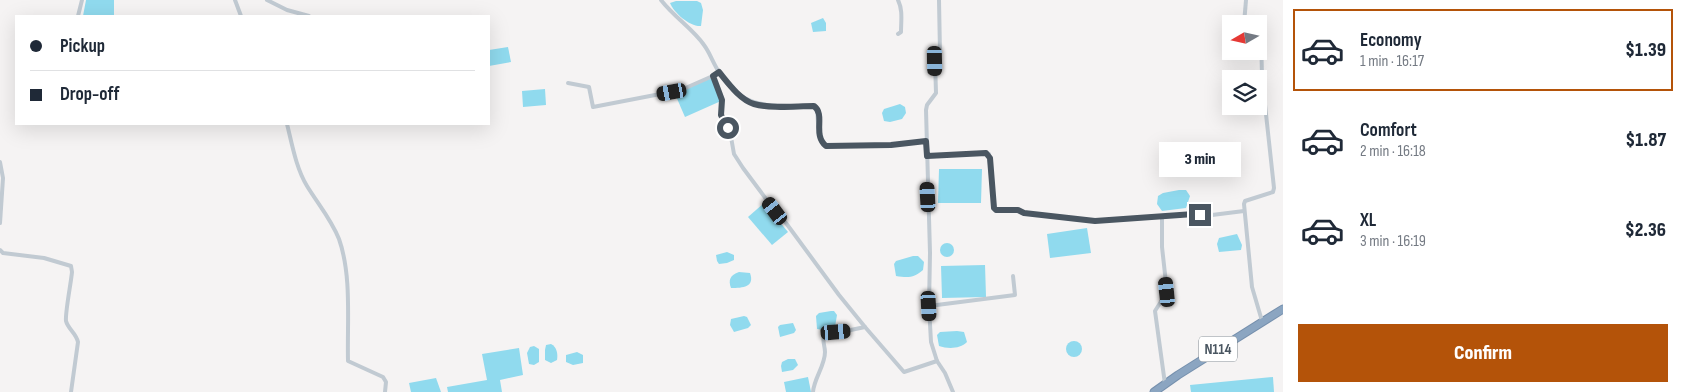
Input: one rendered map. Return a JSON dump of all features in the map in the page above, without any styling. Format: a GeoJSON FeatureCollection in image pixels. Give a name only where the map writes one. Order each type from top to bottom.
{"type":"FeatureCollection","features":[{"type":"Feature","properties":{"kind":"highway","name":"N114"},"geometry":{"type":"LineString","coordinates":[[1154,392],[1283,308]]}},
{"type":"Feature","properties":{"kind":"street"},"geometry":{"type":"LineString","coordinates":[[78,15],[82,0]]}},
{"type":"Feature","properties":{"kind":"street"},"geometry":{"type":"LineString","coordinates":[[235,0],[241,15]]}},
{"type":"Feature","properties":{"kind":"street"},"geometry":{"type":"LineString","coordinates":[[267,0],[287,10],[305,15]]}},
{"type":"Feature","properties":{"kind":"street"},"geometry":{"type":"LineString","coordinates":[[662,0],[669,11],[703,44],[719,72],[741,96],[754,104],[814,106],[818,109],[819,137],[826,146],[891,145],[926,141]]}},
{"type":"Feature","properties":{"kind":"street"},"geometry":{"type":"LineString","coordinates":[[898,0],[901,7],[901,32],[898,34]]}},
{"type":"Feature","properties":{"kind":"street"},"geometry":{"type":"LineString","coordinates":[[939,0],[940,53],[935,61],[935,96],[926,110],[930,253],[929,306],[931,342],[937,361],[945,373],[953,392]]}},
{"type":"Feature","properties":{"kind":"street"},"geometry":{"type":"LineString","coordinates":[[1245,15],[1246,0]]}},
{"type":"Feature","properties":{"kind":"street"},"geometry":{"type":"LineString","coordinates":[[1262,60],[1274,188],[1273,192],[1245,201],[1244,211],[1252,287],[1262,321]]}},
{"type":"Feature","properties":{"kind":"street"},"geometry":{"type":"LineString","coordinates":[[568,83],[591,89],[593,107],[681,90],[719,72]]}},
{"type":"Feature","properties":{"kind":"street"},"geometry":{"type":"LineString","coordinates":[[713,76],[722,100],[721,115],[731,137],[734,154],[865,327],[904,372],[937,361]]}},
{"type":"Feature","properties":{"kind":"street"},"geometry":{"type":"LineString","coordinates":[[287,125],[298,165],[307,185],[330,219],[343,254],[348,302],[348,361],[383,377],[386,382],[385,392]]}},
{"type":"Feature","properties":{"kind":"street"},"geometry":{"type":"LineString","coordinates":[[927,156],[989,154],[994,208],[996,210],[1018,210],[1024,213],[1095,221],[1194,214],[1212,215],[1244,211]]}},
{"type":"Feature","properties":{"kind":"street"},"geometry":{"type":"LineString","coordinates":[[0,162],[3,178],[0,223]]}},
{"type":"Feature","properties":{"kind":"street"},"geometry":{"type":"LineString","coordinates":[[1162,216],[1162,247],[1167,292],[1155,312],[1165,384]]}},
{"type":"Feature","properties":{"kind":"street"},"geometry":{"type":"LineString","coordinates":[[0,250],[3,253],[44,258],[71,266],[70,298],[66,319],[78,342],[71,392]]}},
{"type":"Feature","properties":{"kind":"street"},"geometry":{"type":"LineString","coordinates":[[929,306],[1015,295],[1013,276]]}},
{"type":"Feature","properties":{"kind":"street"},"geometry":{"type":"LineString","coordinates":[[813,392],[825,352],[823,334],[865,327]]}},
{"type":"Feature","properties":{"kind":"water"},"geometry":{"type":"Polygon","coordinates":[[[86,0],[114,0],[114,15],[83,15],[86,0]]]}},
{"type":"Feature","properties":{"kind":"water"},"geometry":{"type":"Polygon","coordinates":[[[676,1],[697,1],[701,3],[703,10],[701,26],[687,22],[679,15],[670,3],[676,1]]]}},
{"type":"Feature","properties":{"kind":"water"},"geometry":{"type":"Polygon","coordinates":[[[823,18],[826,23],[826,31],[813,32],[811,23],[823,18]]]}},
{"type":"Feature","properties":{"kind":"water"},"geometry":{"type":"Polygon","coordinates":[[[508,47],[511,62],[490,66],[490,50],[508,47]]]}},
{"type":"Feature","properties":{"kind":"water"},"geometry":{"type":"Polygon","coordinates":[[[711,78],[721,101],[685,117],[675,94],[711,78]]]}},
{"type":"Feature","properties":{"kind":"water"},"geometry":{"type":"Polygon","coordinates":[[[545,89],[546,105],[523,107],[522,91],[545,89]]]}},
{"type":"Feature","properties":{"kind":"water"},"geometry":{"type":"Polygon","coordinates":[[[900,104],[905,107],[906,113],[902,119],[890,122],[884,121],[882,113],[884,109],[900,104]]]}},
{"type":"Feature","properties":{"kind":"water"},"geometry":{"type":"Polygon","coordinates":[[[939,169],[982,169],[981,203],[938,203],[939,169]]]}},
{"type":"Feature","properties":{"kind":"water"},"geometry":{"type":"Polygon","coordinates":[[[1186,190],[1190,196],[1186,208],[1162,211],[1157,204],[1158,196],[1163,193],[1186,190]]]}},
{"type":"Feature","properties":{"kind":"water"},"geometry":{"type":"Polygon","coordinates":[[[764,203],[788,232],[772,245],[748,217],[764,203]]]}},
{"type":"Feature","properties":{"kind":"water"},"geometry":{"type":"Polygon","coordinates":[[[1087,228],[1091,253],[1050,258],[1047,234],[1087,228]]]}},
{"type":"Feature","properties":{"kind":"water"},"geometry":{"type":"Polygon","coordinates":[[[1237,234],[1242,245],[1241,250],[1219,252],[1217,244],[1219,238],[1237,234]]]}},
{"type":"Feature","properties":{"kind":"water"},"geometry":{"type":"Polygon","coordinates":[[[944,243],[950,243],[954,250],[950,257],[944,257],[940,253],[940,247],[944,243]]]}},
{"type":"Feature","properties":{"kind":"water"},"geometry":{"type":"Polygon","coordinates":[[[727,252],[734,255],[734,260],[719,264],[716,255],[727,252]]]}},
{"type":"Feature","properties":{"kind":"water"},"geometry":{"type":"Polygon","coordinates":[[[918,256],[924,262],[923,270],[911,277],[896,276],[894,264],[896,261],[918,256]]]}},
{"type":"Feature","properties":{"kind":"water"},"geometry":{"type":"Polygon","coordinates":[[[985,265],[986,297],[942,298],[941,266],[985,265]]]}},
{"type":"Feature","properties":{"kind":"water"},"geometry":{"type":"Polygon","coordinates":[[[739,272],[750,273],[751,281],[747,286],[731,288],[730,278],[739,272]]]}},
{"type":"Feature","properties":{"kind":"water"},"geometry":{"type":"Polygon","coordinates":[[[834,311],[837,315],[835,327],[823,330],[817,329],[816,316],[819,313],[834,311]]]}},
{"type":"Feature","properties":{"kind":"water"},"geometry":{"type":"Polygon","coordinates":[[[747,317],[751,325],[748,328],[734,332],[730,325],[731,319],[747,317]]]}},
{"type":"Feature","properties":{"kind":"water"},"geometry":{"type":"Polygon","coordinates":[[[793,323],[796,330],[794,333],[780,337],[778,327],[793,323]]]}},
{"type":"Feature","properties":{"kind":"water"},"geometry":{"type":"Polygon","coordinates":[[[940,332],[964,332],[967,342],[954,348],[939,346],[937,335],[940,332]]]}},
{"type":"Feature","properties":{"kind":"water"},"geometry":{"type":"Polygon","coordinates":[[[1074,341],[1080,343],[1082,349],[1080,355],[1074,357],[1068,355],[1066,349],[1068,343],[1074,341]]]}},
{"type":"Feature","properties":{"kind":"water"},"geometry":{"type":"Polygon","coordinates":[[[551,344],[556,349],[557,360],[551,363],[545,360],[545,350],[546,345],[551,344]]]}},
{"type":"Feature","properties":{"kind":"water"},"geometry":{"type":"Polygon","coordinates":[[[534,346],[539,349],[539,362],[534,365],[529,364],[527,353],[530,347],[534,346]]]}},
{"type":"Feature","properties":{"kind":"water"},"geometry":{"type":"Polygon","coordinates":[[[519,348],[523,375],[500,380],[502,392],[448,392],[447,387],[487,380],[482,354],[519,348]]]}},
{"type":"Feature","properties":{"kind":"water"},"geometry":{"type":"Polygon","coordinates":[[[577,352],[583,355],[583,363],[573,365],[566,362],[566,355],[577,352]]]}},
{"type":"Feature","properties":{"kind":"water"},"geometry":{"type":"Polygon","coordinates":[[[788,359],[795,359],[798,365],[793,370],[782,372],[782,362],[788,359]]]}},
{"type":"Feature","properties":{"kind":"water"},"geometry":{"type":"Polygon","coordinates":[[[808,377],[811,392],[786,392],[784,382],[808,377]]]}},
{"type":"Feature","properties":{"kind":"water"},"geometry":{"type":"Polygon","coordinates":[[[1273,377],[1274,392],[1191,392],[1190,385],[1273,377]]]}},
{"type":"Feature","properties":{"kind":"water"},"geometry":{"type":"Polygon","coordinates":[[[436,378],[441,392],[411,392],[409,383],[436,378]]]}},
{"type":"Feature","properties":{"kind":"route"},"geometry":{"type":"LineString","coordinates":[[728,128],[721,115],[722,96],[713,76],[719,72],[741,96],[754,104],[814,106],[818,109],[819,114],[819,137],[826,146],[891,145],[926,141],[927,156],[989,154],[994,208],[996,210],[1018,210],[1024,213],[1095,221],[1200,215]]}}]}
